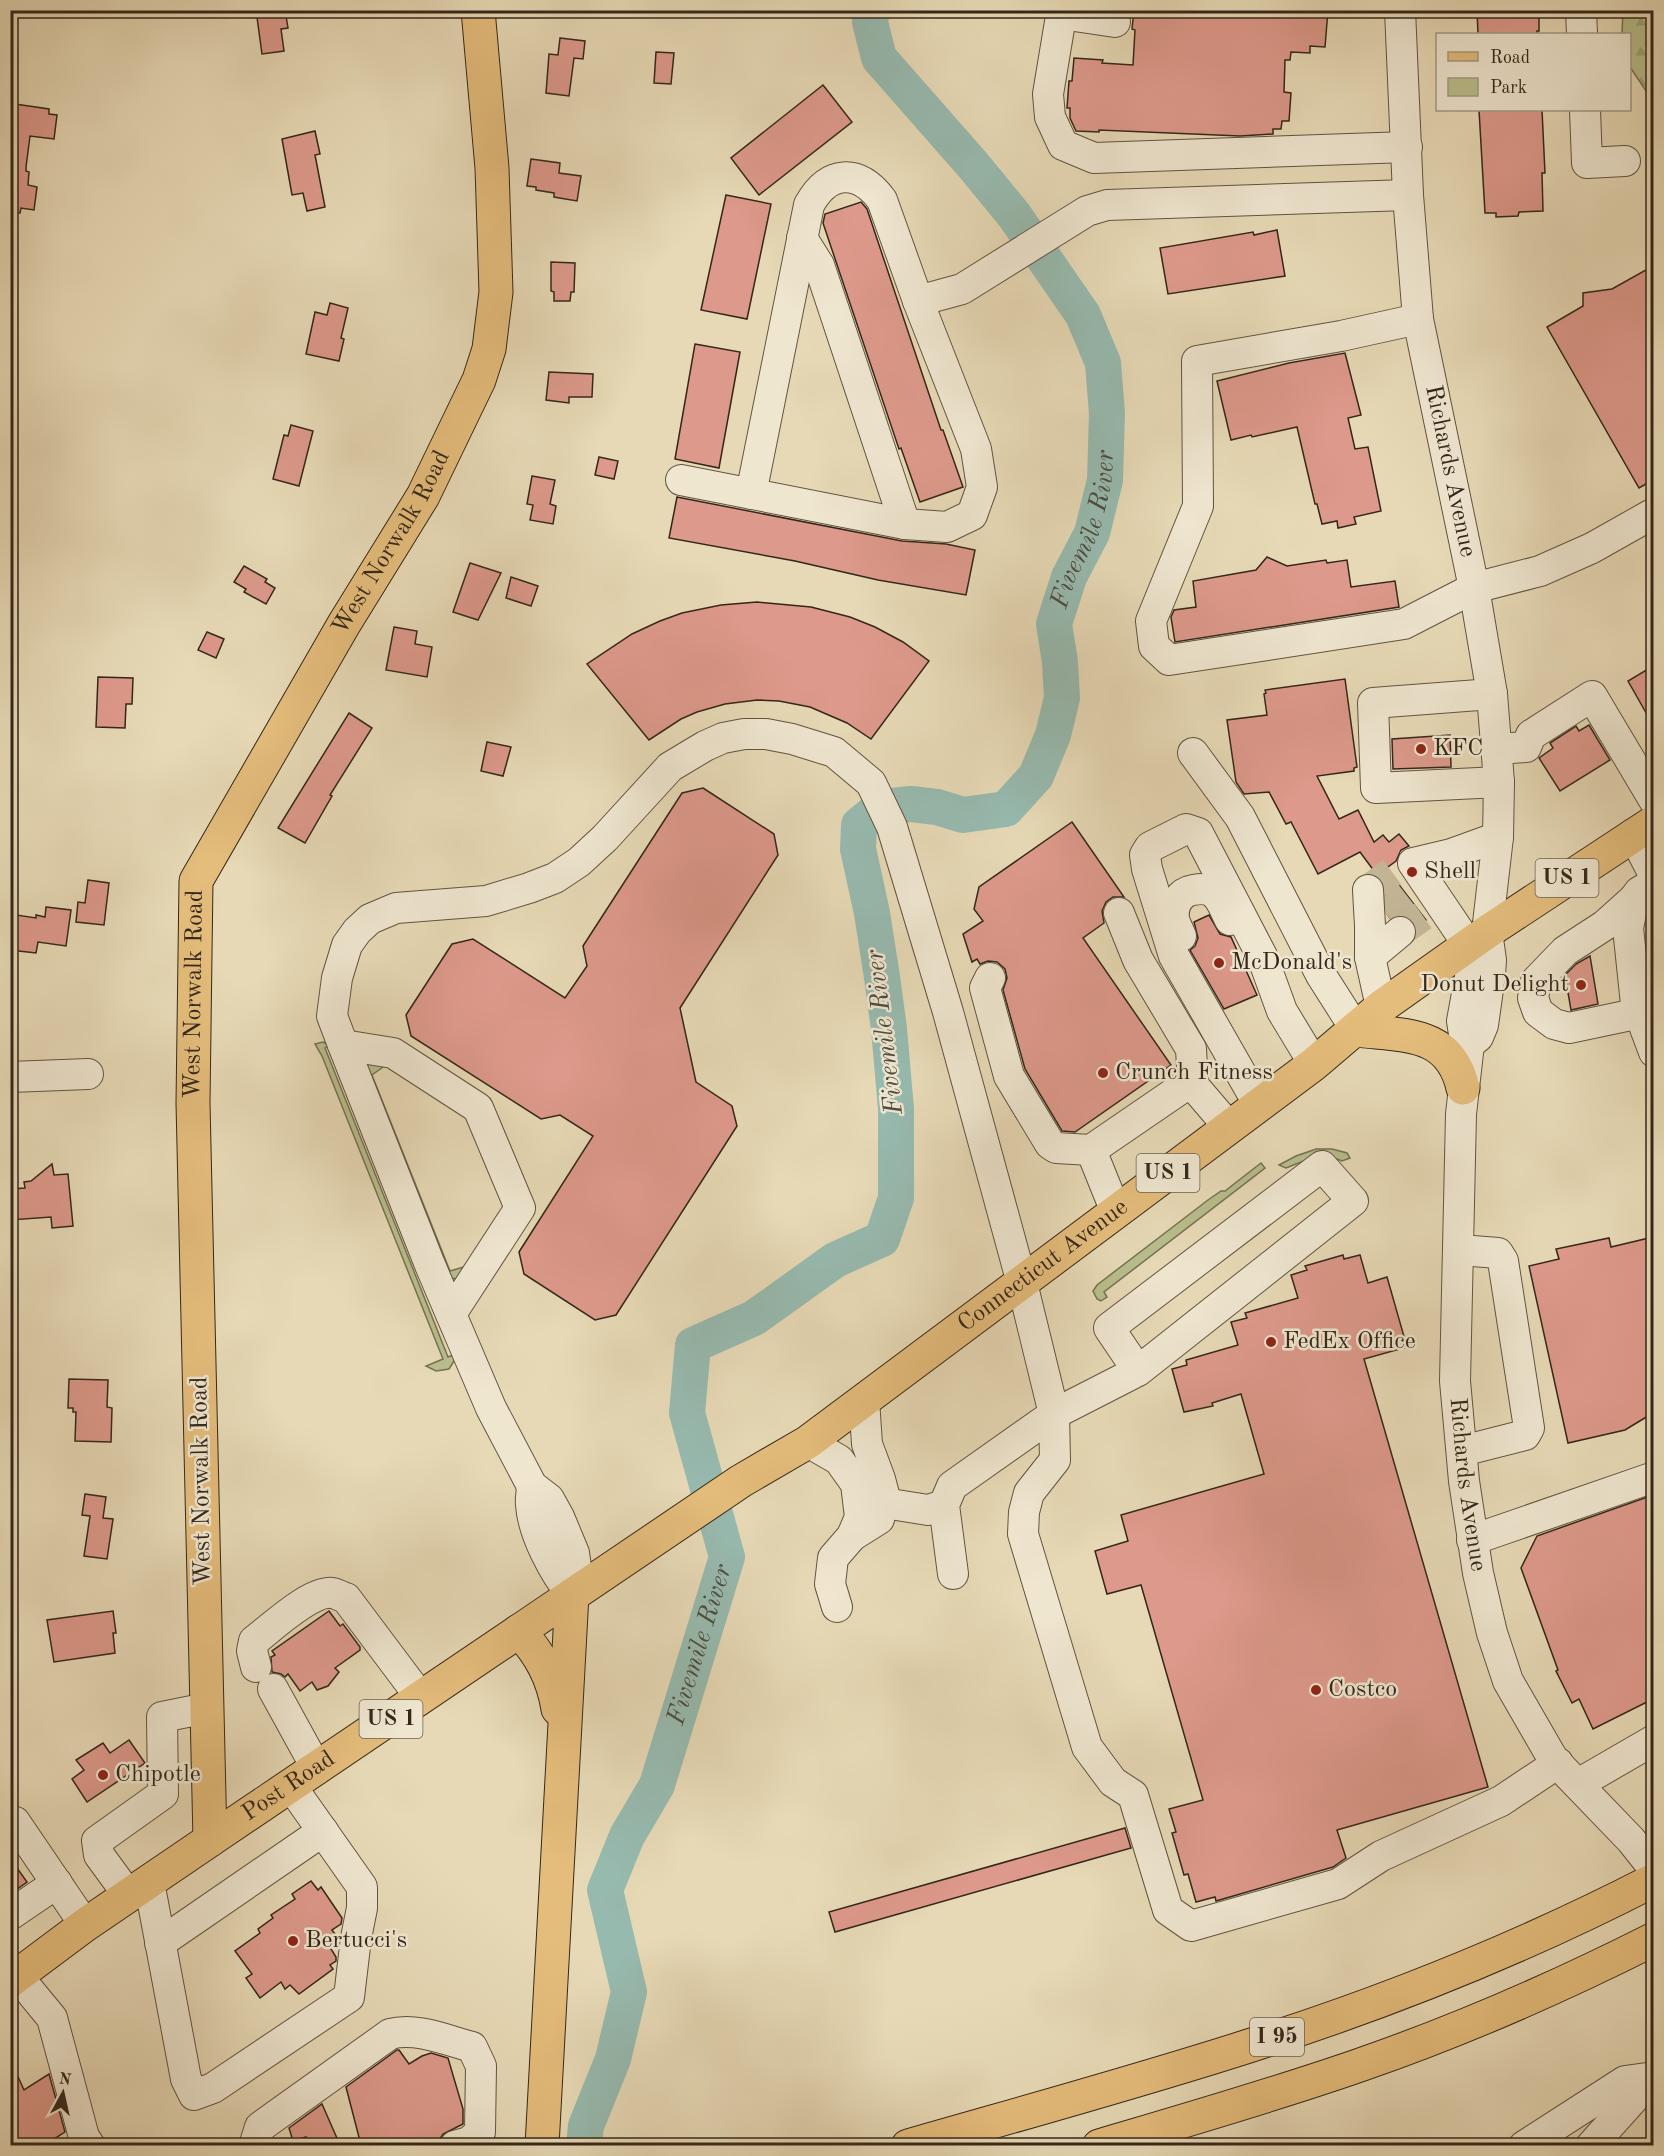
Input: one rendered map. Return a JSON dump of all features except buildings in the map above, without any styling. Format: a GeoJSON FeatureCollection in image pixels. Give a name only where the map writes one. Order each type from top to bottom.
{"type":"FeatureCollection","features":[{"type":"Feature","properties":{"kind":"main road","name":"West Norwalk Road"},"geometry":{"type":"LineString","coordinates":[[210,1840],[193,1103],[196,881],[344,624],[423,496],[479,380],[489,349],[496,292],[492,168],[478,10]]}},
{"type":"Feature","properties":{"kind":"main road","name":"Connecticut Avenue"},"geometry":{"type":"LineString","coordinates":[[572,1595],[741,1482],[808,1442],[1314,1064],[1381,1007],[1643,828]]}},
{"type":"Feature","properties":{"kind":"main road"},"geometry":{"type":"LineString","coordinates":[[1356,1030],[1412,1037],[1432,1042],[1455,1063],[1463,1088]]}},
{"type":"Feature","properties":{"kind":"main road"},"geometry":{"type":"LineString","coordinates":[[542,2145],[572,1595]]}},
{"type":"Feature","properties":{"kind":"main road","name":"Post Road"},"geometry":{"type":"LineString","coordinates":[[13,1975],[572,1595]]}},
{"type":"Feature","properties":{"kind":"main road"},"geometry":{"type":"LineString","coordinates":[[519,1631],[543,1663],[555,1690],[564,1770]]}},
{"type":"Feature","properties":{"kind":"main road","name":"I 95"},"geometry":{"type":"LineString","coordinates":[[909,2145],[1198,2061],[1330,2019],[1536,1937],[1647,1880]]}},
{"type":"Feature","properties":{"kind":"main road","name":"I 95"},"geometry":{"type":"LineString","coordinates":[[1099,2145],[1294,2088],[1372,2060],[1509,2006],[1653,1939]]}},
{"type":"Feature","properties":{"kind":"street","name":"Richards Avenue"},"geometry":{"type":"LineString","coordinates":[[1400,10],[1408,195],[1418,319],[1474,588],[1492,694],[1499,782],[1498,837],[1462,1021],[1464,1034],[1476,1035],[1463,1088],[1455,1382],[1472,1540],[1492,1633],[1508,1681],[1553,1759],[1631,1840],[1647,1880]]}},
{"type":"Feature","properties":{"kind":"street"},"geometry":{"type":"LineString","coordinates":[[1581,10],[1582,33]]}},
{"type":"Feature","properties":{"kind":"street"},"geometry":{"type":"LineString","coordinates":[[1115,22],[1061,12],[1048,94],[1050,117],[1063,146],[1094,158],[1407,147]]}},
{"type":"Feature","properties":{"kind":"street"},"geometry":{"type":"LineString","coordinates":[[1585,111],[1587,163],[1625,161]]}},
{"type":"Feature","properties":{"kind":"street"},"geometry":{"type":"LineString","coordinates":[[681,480],[752,494],[905,524],[947,527],[972,515],[982,487],[976,449],[918,301],[882,200],[872,187],[860,180],[837,178],[824,184],[808,205],[752,494]]}},
{"type":"Feature","properties":{"kind":"street"},"geometry":{"type":"LineString","coordinates":[[918,301],[962,289],[1087,211],[1107,206],[1408,195]]}},
{"type":"Feature","properties":{"kind":"street"},"geometry":{"type":"LineString","coordinates":[[802,238],[819,265],[905,524]]}},
{"type":"Feature","properties":{"kind":"street"},"geometry":{"type":"LineString","coordinates":[[1418,319],[1341,336],[1197,361],[1198,506],[1151,621],[1154,646],[1169,660],[1404,624],[1474,588],[1540,571],[1592,548],[1653,513]]}},
{"type":"Feature","properties":{"kind":"street"},"geometry":{"type":"LineString","coordinates":[[1492,694],[1373,703],[1376,788],[1499,782]]}},
{"type":"Feature","properties":{"kind":"street"},"geometry":{"type":"LineString","coordinates":[[1497,749],[1526,747],[1531,735],[1592,696],[1653,800]]}},
{"type":"Feature","properties":{"kind":"street"},"geometry":{"type":"LineString","coordinates":[[572,1595],[560,1581],[535,1525],[531,1506],[532,1486],[491,1408],[332,1016],[338,978],[347,945],[370,919],[396,908],[486,901],[555,878],[579,862],[605,838],[669,767],[723,738],[744,734],[766,734],[792,739],[834,752],[871,783],[892,827],[948,1012],[1022,1283],[1054,1414],[1055,1460],[1029,1493],[1024,1512],[1023,1534],[1087,1747],[1113,1782],[1133,1795],[1168,1910],[1191,1926],[1338,1884],[1381,1856],[1501,1801],[1653,1740]]}},
{"type":"Feature","properties":{"kind":"street"},"geometry":{"type":"LineString","coordinates":[[1192,753],[1240,817],[1322,975],[1356,1030]]}},
{"type":"Feature","properties":{"kind":"street"},"geometry":{"type":"LineString","coordinates":[[1643,828],[1653,874]]}},
{"type":"Feature","properties":{"kind":"street"},"geometry":{"type":"LineString","coordinates":[[1259,1105],[1174,956],[1147,869],[1145,855],[1150,847],[1186,829],[1198,833],[1262,956],[1282,1011],[1314,1064]]}},
{"type":"Feature","properties":{"kind":"street"},"geometry":{"type":"LineString","coordinates":[[1381,1007],[1370,957],[1408,910],[1413,863],[1451,854],[1498,837]]}},
{"type":"Feature","properties":{"kind":"street"},"geometry":{"type":"LineString","coordinates":[[1206,1012],[1202,987],[1174,919],[1174,910],[1179,896],[1188,891],[1202,889],[1212,891],[1220,899],[1243,946],[1262,956]]}},
{"type":"Feature","properties":{"kind":"street"},"geometry":{"type":"LineString","coordinates":[[1368,890],[1408,910],[1478,939]]}},
{"type":"Feature","properties":{"kind":"street"},"geometry":{"type":"LineString","coordinates":[[1538,1011],[1533,998],[1536,981],[1565,951],[1605,925],[1644,891]]}},
{"type":"Feature","properties":{"kind":"street"},"geometry":{"type":"LineString","coordinates":[[1644,891],[1628,928],[1636,1004],[1653,1052]]}},
{"type":"Feature","properties":{"kind":"street"},"geometry":{"type":"LineString","coordinates":[[1119,913],[1138,960],[1191,1048],[1193,1085],[1230,1127]]}},
{"type":"Feature","properties":{"kind":"street"},"geometry":{"type":"LineString","coordinates":[[990,978],[985,988],[1009,1076],[1050,1144],[1056,1148],[1091,1150],[1186,1086],[1193,1085]]}},
{"type":"Feature","properties":{"kind":"street"},"geometry":{"type":"LineString","coordinates":[[1476,1035],[1502,1008],[1512,1005],[1526,1004],[1554,1024],[1569,1028],[1640,1014]]}},
{"type":"Feature","properties":{"kind":"street"},"geometry":{"type":"LineString","coordinates":[[343,1045],[393,1053],[478,1108],[520,1208],[451,1314]]}},
{"type":"Feature","properties":{"kind":"street"},"geometry":{"type":"LineString","coordinates":[[10,1077],[88,1074]]}},
{"type":"Feature","properties":{"kind":"street"},"geometry":{"type":"LineString","coordinates":[[1091,1150],[1116,1212]]}},
{"type":"Feature","properties":{"kind":"street"},"geometry":{"type":"LineString","coordinates":[[953,1574],[944,1505],[952,1486],[1054,1414],[1138,1371],[1353,1201],[1322,1166],[1109,1328],[1138,1371]]}},
{"type":"Feature","properties":{"kind":"street"},"geometry":{"type":"LineString","coordinates":[[1460,1250],[1498,1254],[1503,1261],[1529,1428],[1525,1435],[1462,1451]]}},
{"type":"Feature","properties":{"kind":"street"},"geometry":{"type":"LineString","coordinates":[[837,1607],[830,1584],[833,1558],[852,1536],[879,1519],[885,1498],[867,1444],[864,1400]]}},
{"type":"Feature","properties":{"kind":"street"},"geometry":{"type":"LineString","coordinates":[[808,1442],[839,1460],[856,1484],[860,1517],[852,1536]]}},
{"type":"Feature","properties":{"kind":"street"},"geometry":{"type":"LineString","coordinates":[[1472,1540],[1653,1477]]}},
{"type":"Feature","properties":{"kind":"street"},"geometry":{"type":"LineString","coordinates":[[884,1503],[928,1510],[944,1505]]}},
{"type":"Feature","properties":{"kind":"street"},"geometry":{"type":"LineString","coordinates":[[207,1708],[162,1717],[163,1794],[97,1841],[99,1855],[139,1889],[160,1943],[186,2079],[194,2095],[213,2088],[349,1997],[362,1908],[362,1887],[323,1831],[304,1777],[252,1651],[254,1641],[315,1597],[333,1593],[346,1598],[421,1698]]}},
{"type":"Feature","properties":{"kind":"street"},"geometry":{"type":"LineString","coordinates":[[10,1826],[15,1822],[85,1925]]}},
{"type":"Feature","properties":{"kind":"street"},"geometry":{"type":"LineString","coordinates":[[160,1943],[323,1831]]}},
{"type":"Feature","properties":{"kind":"street"},"geometry":{"type":"LineString","coordinates":[[10,1915],[57,1883]]}},
{"type":"Feature","properties":{"kind":"street"},"geometry":{"type":"LineString","coordinates":[[13,1975],[52,2018],[84,2137],[90,2145]]}},
{"type":"Feature","properties":{"kind":"street"},"geometry":{"type":"LineString","coordinates":[[254,2145],[260,2127],[390,2034],[399,2031],[429,2035],[471,2047],[481,2066],[480,2132],[469,2142],[455,2145]]}},
{"type":"Feature","properties":{"kind":"street"},"geometry":{"type":"LineString","coordinates":[[1524,2145],[1625,2081],[1653,2078]]}},
{"type":"Feature","properties":{"kind":"street"},"geometry":{"type":"LineString","coordinates":[[1592,2145],[1653,2078]]}},
{"type":"Feature","properties":{"kind":"green space"},"geometry":{"type":"Polygon","coordinates":[[[1623,11],[1653,11],[1653,97],[1648,94],[1631,68],[1631,33],[1622,33],[1623,11]]]}},
{"type":"Feature","properties":{"kind":"green space"},"geometry":{"type":"Polygon","coordinates":[[[323,1042],[329,1045],[325,1048],[448,1357],[453,1355],[454,1361],[449,1369],[436,1371],[426,1366],[443,1359],[322,1056],[315,1044],[323,1042]]]}},
{"type":"Feature","properties":{"kind":"green space"},"geometry":{"type":"Polygon","coordinates":[[[371,1062],[386,1065],[372,1075],[450,1271],[467,1266],[459,1280],[448,1277],[367,1066],[371,1062]]]}},
{"type":"Feature","properties":{"kind":"green space"},"geometry":{"type":"Polygon","coordinates":[[[1316,1149],[1332,1149],[1347,1153],[1350,1158],[1342,1161],[1321,1157],[1286,1168],[1279,1165],[1296,1156],[1316,1149]]]}},
{"type":"Feature","properties":{"kind":"green space"},"geometry":{"type":"Polygon","coordinates":[[[1261,1163],[1265,1168],[1104,1292],[1107,1297],[1101,1301],[1097,1299],[1093,1291],[1097,1285],[1208,1200],[1221,1191],[1225,1191],[1261,1163]]]}},
{"type":"Feature","properties":{"kind":"waterway","name":"Fivemile River"},"geometry":{"type":"LineString","coordinates":[[584,2146],[586,2126],[613,2059],[629,1992],[605,1890],[627,1836],[657,1785],[727,1557],[687,1413],[693,1345],[754,1318],[835,1260],[882,1239],[896,1198],[896,1109],[882,977],[872,913],[858,849],[859,825],[881,807],[911,804],[937,807],[963,815],[1006,809],[1036,776],[1053,735],[1062,698],[1060,662],[1054,624],[1069,577],[1092,533],[1105,480],[1107,414],[1103,363],[1083,315],[1014,215],[879,58],[870,22],[872,10]]}},
{"type":"Feature","properties":{"kind":"tunnel"},"geometry":{"type":"LineString","coordinates":[[1368,890],[1392,872],[1413,863]]}},
{"type":"Feature","properties":{"kind":"tunnel"},"geometry":{"type":"LineString","coordinates":[[1386,914],[1408,897]]}},
{"type":"Feature","properties":{"kind":"tunnel"},"geometry":{"type":"LineString","coordinates":[[1400,932],[1423,916]]}},
{"type":"Feature","properties":{"kind":"place","name":"KFC"},"geometry":{"type":"Point","coordinates":[1421,749]}},
{"type":"Feature","properties":{"kind":"place","name":"Shell"},"geometry":{"type":"Point","coordinates":[1412,872]}},
{"type":"Feature","properties":{"kind":"place","name":"McDonald's"},"geometry":{"type":"Point","coordinates":[1219,963]}},
{"type":"Feature","properties":{"kind":"place","name":"Donut Delight"},"geometry":{"type":"Point","coordinates":[1581,985]}},
{"type":"Feature","properties":{"kind":"place","name":"Crunch Fitness"},"geometry":{"type":"Point","coordinates":[1103,1073]}},
{"type":"Feature","properties":{"kind":"place","name":"FedEx Office"},"geometry":{"type":"Point","coordinates":[1271,1342]}},
{"type":"Feature","properties":{"kind":"place","name":"Costco"},"geometry":{"type":"Point","coordinates":[1316,1690]}},
{"type":"Feature","properties":{"kind":"place","name":"Chipotle"},"geometry":{"type":"Point","coordinates":[103,1775]}},
{"type":"Feature","properties":{"kind":"place","name":"Bertucci's"},"geometry":{"type":"Point","coordinates":[293,1941]}}]}
